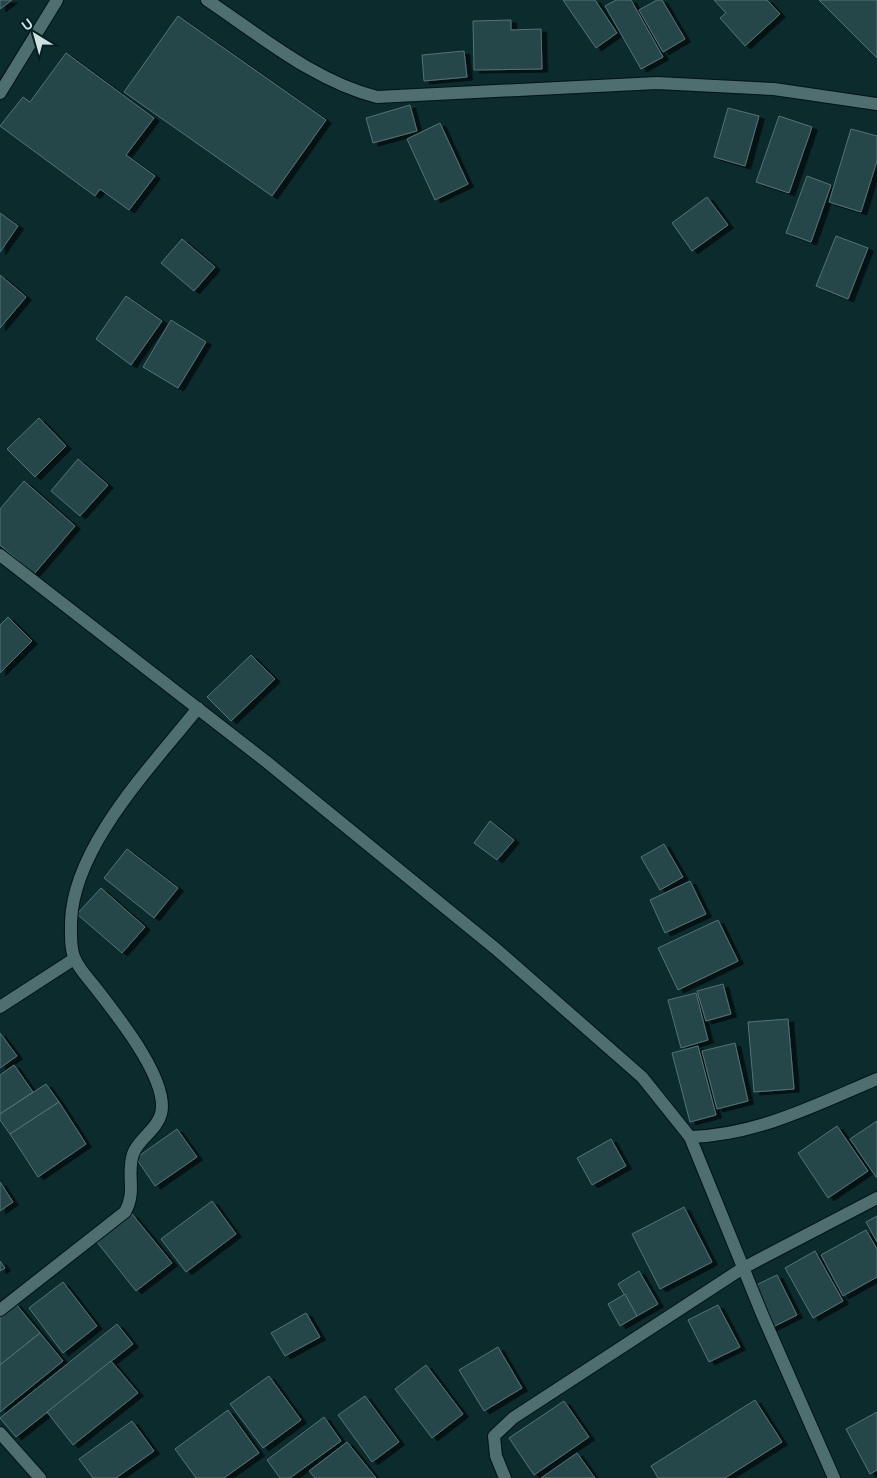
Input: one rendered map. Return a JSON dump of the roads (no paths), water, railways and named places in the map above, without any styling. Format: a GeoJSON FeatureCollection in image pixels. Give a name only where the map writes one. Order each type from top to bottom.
{"type":"FeatureCollection","features":[{"type":"Feature","properties":{"kind":"street"},"geometry":{"type":"LineString","coordinates":[[207,0],[320,75],[355,92],[377,97],[657,83],[774,89],[877,104]]}},
{"type":"Feature","properties":{"kind":"street"},"geometry":{"type":"LineString","coordinates":[[0,93],[50,3]]}},
{"type":"Feature","properties":{"kind":"street"},"geometry":{"type":"LineString","coordinates":[[0,555],[268,762],[496,949],[642,1076],[690,1137],[743,1268],[834,1478]]}},
{"type":"Feature","properties":{"kind":"street"},"geometry":{"type":"LineString","coordinates":[[0,1310],[125,1212],[131,1202],[133,1153],[158,1122],[161,1114],[163,1102],[152,1070],[122,1022],[74,959],[71,921],[81,872],[114,814],[198,708]]}},
{"type":"Feature","properties":{"kind":"street"},"geometry":{"type":"LineString","coordinates":[[0,1007],[74,959]]}},
{"type":"Feature","properties":{"kind":"street"},"geometry":{"type":"LineString","coordinates":[[690,1137],[717,1136],[773,1123],[877,1079]]}},
{"type":"Feature","properties":{"kind":"street"},"geometry":{"type":"LineString","coordinates":[[505,1478],[496,1456],[494,1436],[513,1418],[743,1268],[877,1198]]}},
{"type":"Feature","properties":{"kind":"street"},"geometry":{"type":"LineString","coordinates":[[0,1433],[40,1478]]}}]}
